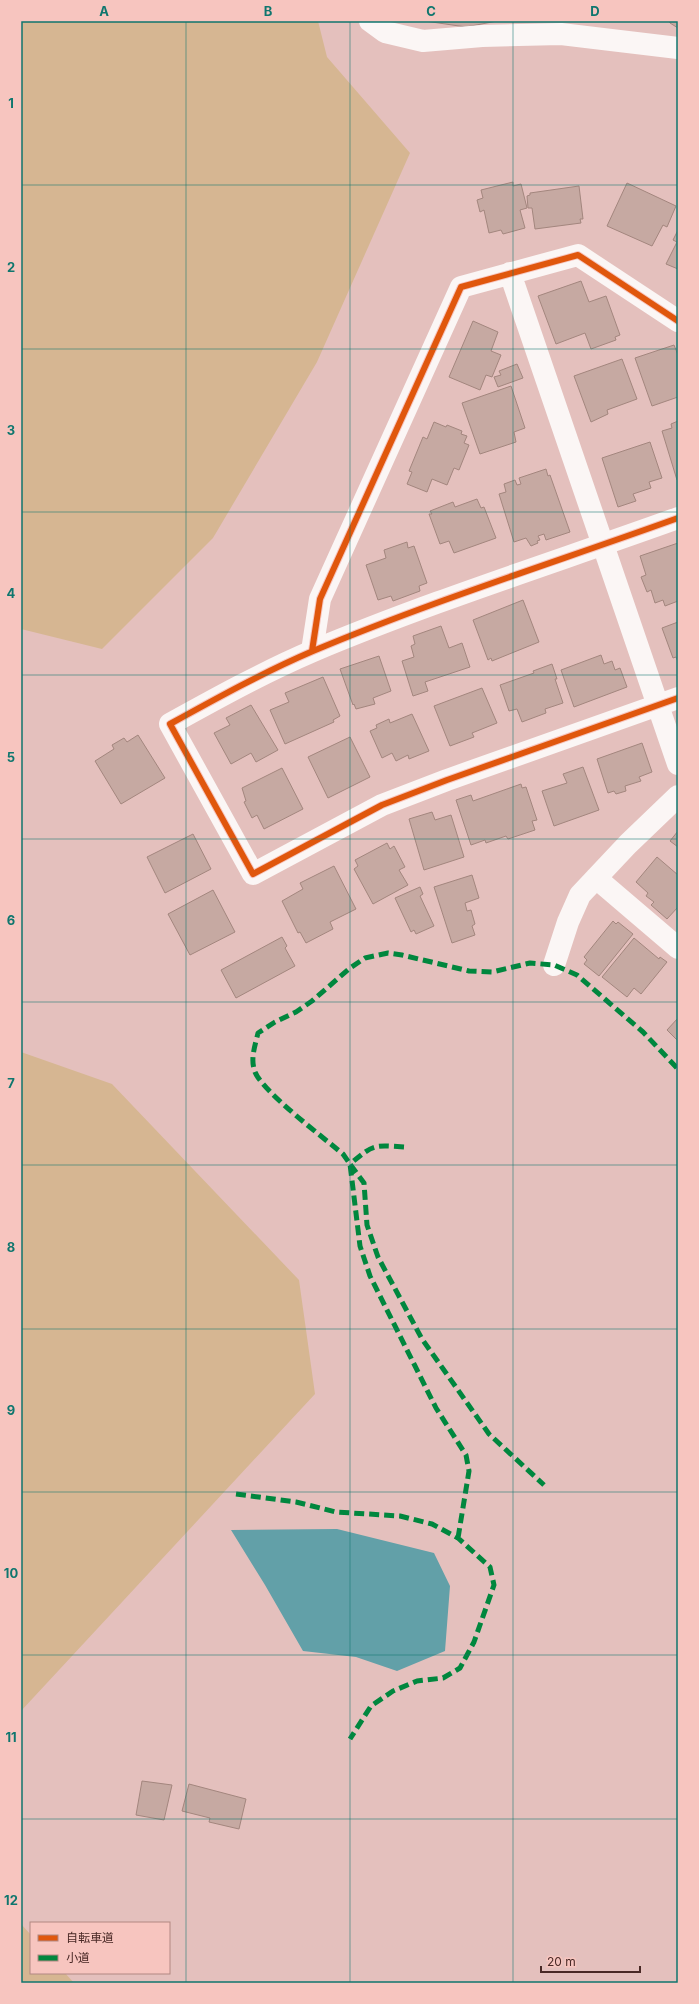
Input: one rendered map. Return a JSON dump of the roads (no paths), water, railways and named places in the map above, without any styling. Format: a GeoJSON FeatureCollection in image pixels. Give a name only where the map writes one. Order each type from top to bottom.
{"type":"FeatureCollection","features":[{"type":"Feature","properties":{"kind":"street"},"geometry":{"type":"LineString","coordinates":[[370,21],[385,32],[423,41],[563,28],[678,48]]}},
{"type":"Feature","properties":{"kind":"street"},"geometry":{"type":"LineString","coordinates":[[312,651],[320,599],[461,287],[578,255],[678,320]]}},
{"type":"Feature","properties":{"kind":"street"},"geometry":{"type":"LineString","coordinates":[[510,274],[678,764]]}},
{"type":"Feature","properties":{"kind":"street"},"geometry":{"type":"LineString","coordinates":[[678,518],[390,620],[312,651],[241,685],[170,724],[253,874],[382,806],[455,777],[678,698]]}},
{"type":"Feature","properties":{"kind":"street"},"geometry":{"type":"LineString","coordinates":[[554,965],[568,922],[580,895],[628,844],[678,796]]}},
{"type":"Feature","properties":{"kind":"street"},"geometry":{"type":"LineString","coordinates":[[596,878],[678,948]]}},
{"type":"Feature","properties":{"kind":"water"},"geometry":{"type":"Polygon","coordinates":[[[337,1529],[434,1553],[450,1586],[445,1651],[397,1671],[356,1657],[303,1651],[231,1530],[337,1529]]]}}]}
